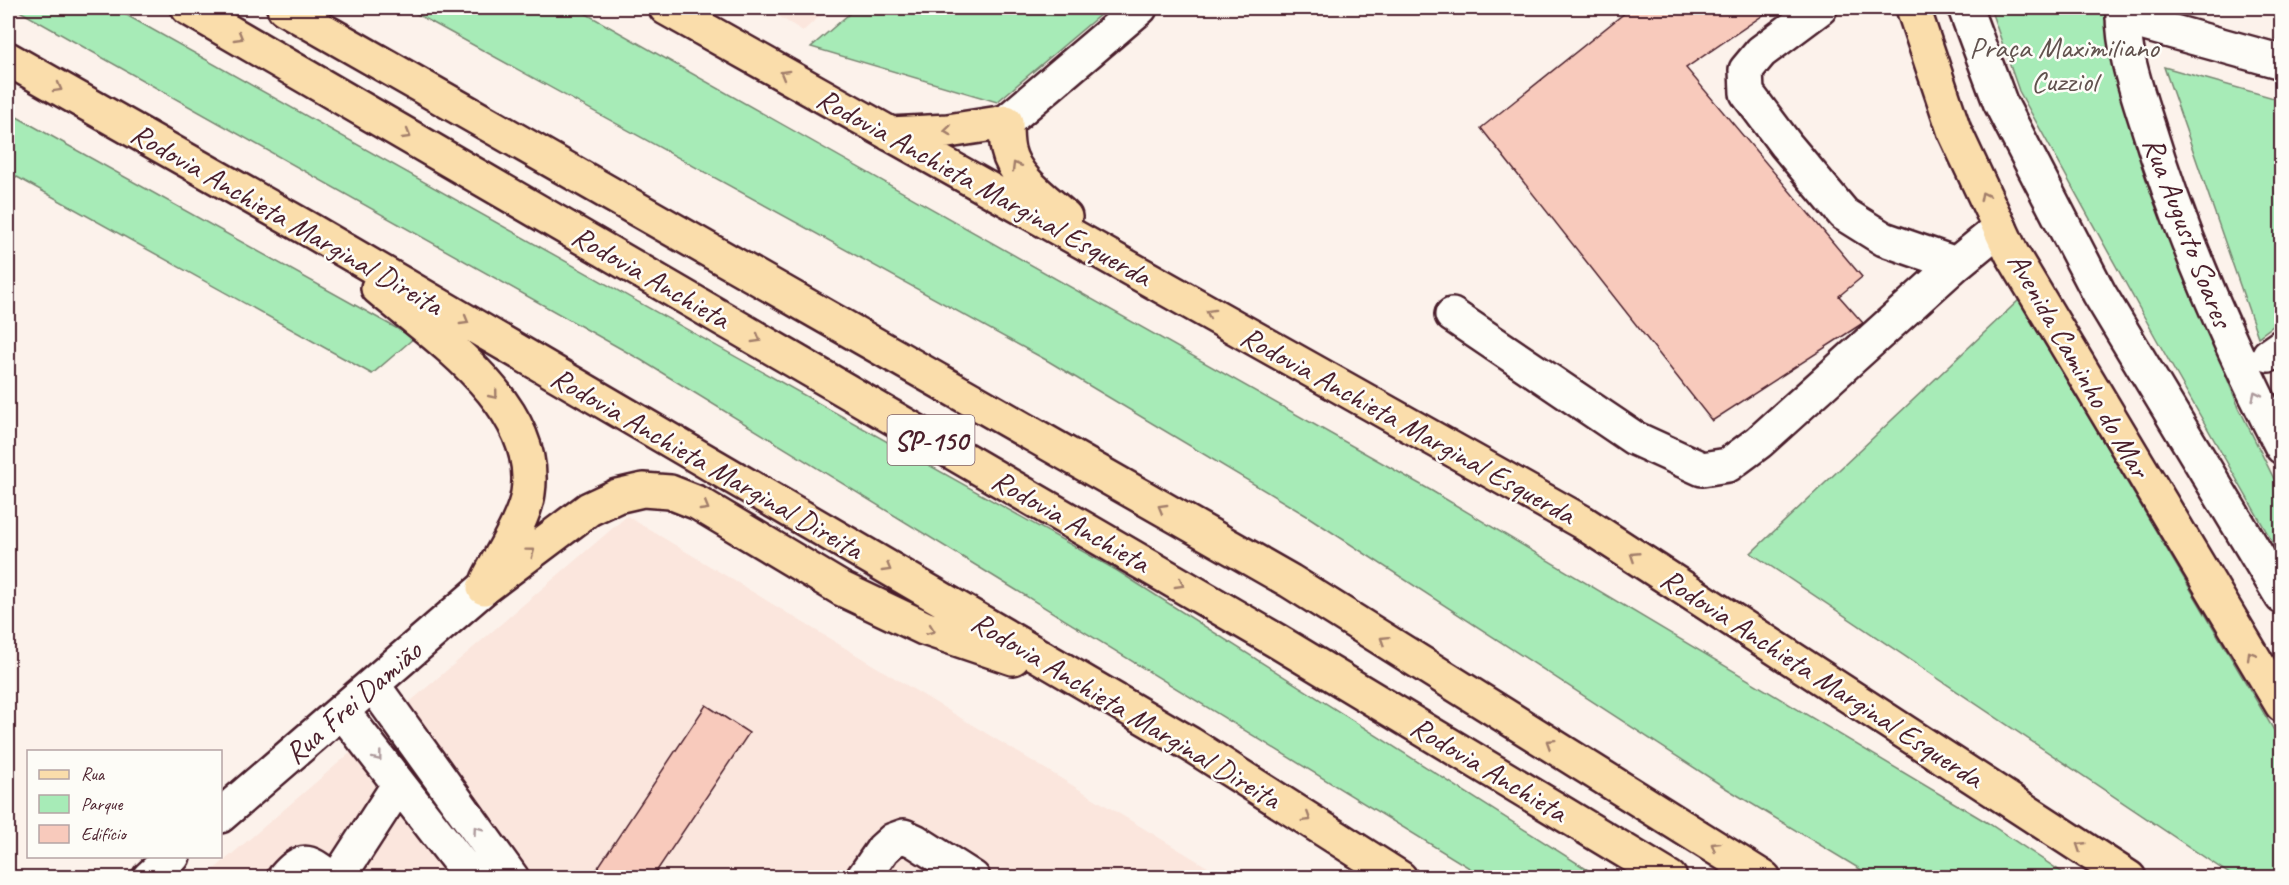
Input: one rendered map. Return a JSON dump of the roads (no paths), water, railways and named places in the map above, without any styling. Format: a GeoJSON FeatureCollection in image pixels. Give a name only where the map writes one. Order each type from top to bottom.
{"type":"FeatureCollection","features":[{"type":"Feature","properties":{"kind":"main road","name":"Rodovia Anchieta"},"geometry":{"type":"LineString","coordinates":[[188,8],[1277,641],[1670,878]]}},
{"type":"Feature","properties":{"kind":"main road","name":"Rodovia Anchieta"},"geometry":{"type":"LineString","coordinates":[[285,8],[1290,580],[1764,878]]}},
{"type":"Feature","properties":{"kind":"main road","name":"Rodovia Anchieta Marginal Esquerda"},"geometry":{"type":"LineString","coordinates":[[666,8],[1582,522],[2129,878]]}},
{"type":"Feature","properties":{"kind":"main road","name":"Avenida Caminho do Mar"},"geometry":{"type":"LineString","coordinates":[[1913,8],[1954,130],[2012,254],[2282,705]]}},
{"type":"Feature","properties":{"kind":"main road","name":"Rodovia Anchieta Marginal Direita"},"geometry":{"type":"LineString","coordinates":[[8,59],[310,230],[1190,744],[1401,878]]}},
{"type":"Feature","properties":{"kind":"main road"},"geometry":{"type":"LineString","coordinates":[[889,134],[948,131],[1006,122],[1008,150],[1013,165],[1024,179],[1101,251]]}},
{"type":"Feature","properties":{"kind":"main road"},"geometry":{"type":"LineString","coordinates":[[310,230],[466,362],[496,396],[519,429],[529,460],[528,494],[517,524],[484,588]]}},
{"type":"Feature","properties":{"kind":"main road"},"geometry":{"type":"LineString","coordinates":[[484,588],[589,508],[617,496],[643,490],[670,492],[698,502],[842,589],[924,628],[1077,679]]}},
{"type":"Feature","properties":{"kind":"street"},"geometry":{"type":"LineString","coordinates":[[1006,122],[1140,8]]}},
{"type":"Feature","properties":{"kind":"street"},"geometry":{"type":"LineString","coordinates":[[1820,8],[1761,52],[1746,70],[1747,93],[1786,145],[1845,214],[1884,239],[1956,264]]}},
{"type":"Feature","properties":{"kind":"street","name":"Avenida Caminho do Mar"},"geometry":{"type":"LineString","coordinates":[[1965,8],[2000,102],[2099,293],[2282,597]]}},
{"type":"Feature","properties":{"kind":"street"},"geometry":{"type":"LineString","coordinates":[[2123,13],[2282,62]]}},
{"type":"Feature","properties":{"kind":"street","name":"Rua Augusto Soares"},"geometry":{"type":"LineString","coordinates":[[2123,13],[2135,87],[2181,224],[2216,309],[2282,447]]}},
{"type":"Feature","properties":{"kind":"street"},"geometry":{"type":"LineString","coordinates":[[1452,315],[1634,438],[1702,469],[1728,465],[1759,442],[1956,264],[2000,228]]}},
{"type":"Feature","properties":{"kind":"street","name":"Rua Frei Damião"},"geometry":{"type":"LineString","coordinates":[[222,814],[484,588]]}},
{"type":"Feature","properties":{"kind":"street"},"geometry":{"type":"LineString","coordinates":[[373,685],[512,878]]}},
{"type":"Feature","properties":{"kind":"street"},"geometry":{"type":"LineString","coordinates":[[342,711],[472,878]]}},
{"type":"Feature","properties":{"kind":"street"},"geometry":{"type":"LineString","coordinates":[[338,878],[399,784]]}},
{"type":"Feature","properties":{"kind":"street"},"geometry":{"type":"LineString","coordinates":[[863,878],[884,849],[893,840],[904,836],[973,878]]}},
{"type":"Feature","properties":{"kind":"street"},"geometry":{"type":"LineString","coordinates":[[149,878],[171,858]]}},
{"type":"Feature","properties":{"kind":"street"},"geometry":{"type":"LineString","coordinates":[[284,878],[295,865],[302,862],[310,863],[331,878]]}},
{"type":"Feature","properties":{"kind":"park label","name":"Praça Maximiliano Cuzziol"},"geometry":{"type":"Point","coordinates":[2064,64]}}]}
